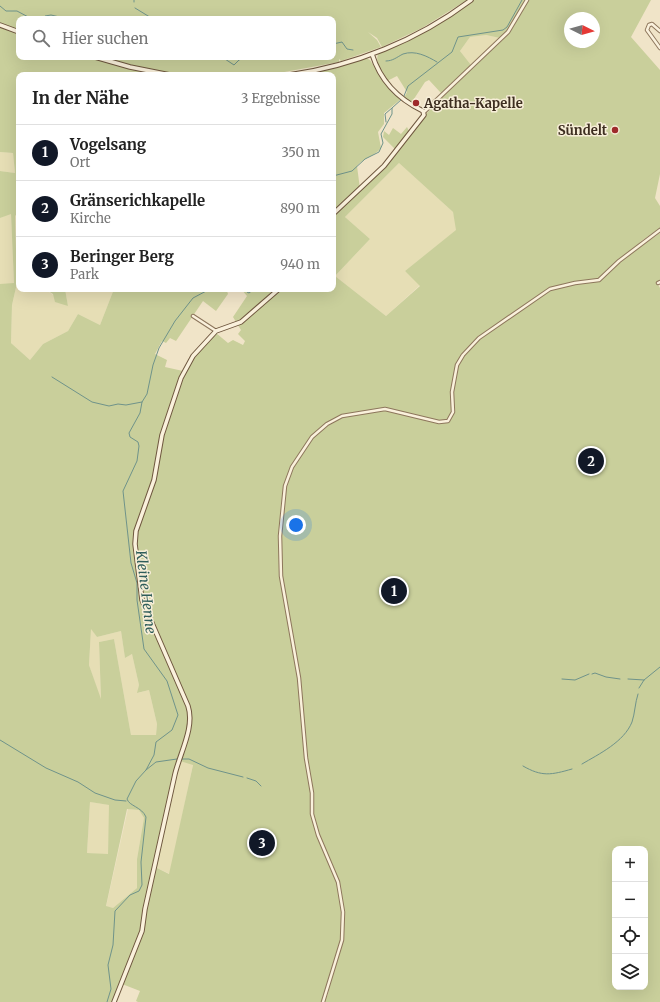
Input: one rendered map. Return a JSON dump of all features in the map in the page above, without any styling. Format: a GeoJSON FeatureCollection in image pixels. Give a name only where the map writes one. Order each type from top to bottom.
{"type":"FeatureCollection","features":[{"type":"Feature","properties":{"kind":"street"},"geometry":{"type":"LineString","coordinates":[[303,72],[333,66],[372,54],[424,30],[471,0]]}},
{"type":"Feature","properties":{"kind":"street"},"geometry":{"type":"LineString","coordinates":[[336,211],[388,162],[424,116],[424,112],[508,32],[527,0]]}},
{"type":"Feature","properties":{"kind":"street"},"geometry":{"type":"LineString","coordinates":[[660,31],[652,24],[648,25],[646,30],[660,48]]}},
{"type":"Feature","properties":{"kind":"street"},"geometry":{"type":"LineString","coordinates":[[0,26],[16,31]]}},
{"type":"Feature","properties":{"kind":"street"},"geometry":{"type":"LineString","coordinates":[[372,54],[379,72],[386,82],[410,104],[424,112]]}},
{"type":"Feature","properties":{"kind":"street"},"geometry":{"type":"LineString","coordinates":[[106,60],[155,72]]}},
{"type":"Feature","properties":{"kind":"street"},"geometry":{"type":"LineString","coordinates":[[323,1002],[340,949],[344,921],[338,882],[318,835],[312,814],[312,794],[306,753],[299,678],[282,589],[280,530],[284,492],[288,475],[305,446],[316,433],[333,420],[345,415],[388,409],[436,421],[448,421],[453,412],[452,392],[457,365],[479,338],[550,289],[600,279],[619,261],[660,230]]}},
{"type":"Feature","properties":{"kind":"street"},"geometry":{"type":"LineString","coordinates":[[114,1002],[143,929],[145,909],[175,775],[188,730],[190,716],[188,706],[142,600],[135,544],[136,534],[154,480],[160,439],[181,378],[194,353],[216,331],[241,322],[276,292]]}},
{"type":"Feature","properties":{"kind":"street"},"geometry":{"type":"LineString","coordinates":[[193,316],[216,331]]}},
{"type":"Feature","properties":{"kind":"shaded area"},"geometry":{"type":"Polygon","coordinates":[[[486,35],[501,38],[471,65],[460,51],[470,37],[486,35]]]}},
{"type":"Feature","properties":{"kind":"shaded area"},"geometry":{"type":"Polygon","coordinates":[[[0,152],[13,153],[15,173],[0,171],[0,152]]]}},
{"type":"Feature","properties":{"kind":"shaded area"},"geometry":{"type":"Polygon","coordinates":[[[399,163],[453,212],[457,230],[405,271],[420,285],[386,316],[336,277],[336,275],[370,239],[345,217],[399,163]]]}},
{"type":"Feature","properties":{"kind":"shaded area"},"geometry":{"type":"Polygon","coordinates":[[[11,213],[14,284],[0,284],[0,218],[11,213]]]}},
{"type":"Feature","properties":{"kind":"shaded area"},"geometry":{"type":"Polygon","coordinates":[[[16,215],[16,250],[15,216],[16,215]]]}},
{"type":"Feature","properties":{"kind":"shaded area"},"geometry":{"type":"Polygon","coordinates":[[[16,287],[16,292],[49,292],[68,306],[66,292],[113,292],[100,325],[78,314],[68,331],[43,344],[30,360],[11,343],[12,305],[16,287]]]}},
{"type":"Feature","properties":{"kind":"shaded area"},"geometry":{"type":"Polygon","coordinates":[[[91,628],[97,637],[121,631],[125,658],[132,654],[139,685],[138,693],[149,690],[157,724],[156,735],[131,735],[114,639],[99,642],[101,701],[89,665],[91,628]]]}},
{"type":"Feature","properties":{"kind":"shaded area"},"geometry":{"type":"Polygon","coordinates":[[[180,761],[193,764],[170,874],[157,868],[180,761]]]}},
{"type":"Feature","properties":{"kind":"shaded area"},"geometry":{"type":"Polygon","coordinates":[[[90,802],[110,805],[108,855],[87,853],[90,802]]]}},
{"type":"Feature","properties":{"kind":"shaded area"},"geometry":{"type":"Polygon","coordinates":[[[128,809],[139,810],[144,818],[137,859],[137,888],[113,908],[106,907],[128,809]]]}},
{"type":"Feature","properties":{"kind":"green space"},"geometry":{"type":"Polygon","coordinates":[[[0,0],[467,0],[422,28],[382,47],[377,38],[368,32],[377,40],[381,47],[341,61],[339,59],[339,62],[284,72],[16,72],[16,287],[12,305],[11,343],[30,360],[43,344],[68,331],[78,314],[100,325],[113,292],[227,292],[228,294],[216,311],[203,301],[176,341],[170,338],[166,343],[162,341],[155,354],[167,360],[165,367],[183,371],[201,347],[216,333],[228,343],[233,340],[243,345],[245,341],[238,334],[241,330],[233,317],[247,296],[244,292],[336,292],[336,277],[386,316],[420,286],[405,271],[456,230],[453,212],[399,163],[345,217],[370,239],[336,275],[336,214],[382,170],[398,152],[426,114],[500,38],[486,35],[470,37],[460,51],[471,65],[441,93],[429,80],[425,82],[412,102],[404,98],[407,92],[397,76],[387,81],[378,65],[378,54],[399,44],[473,0],[651,0],[631,37],[660,70],[660,174],[655,198],[660,206],[660,228],[640,242],[643,245],[660,233],[660,280],[657,283],[660,288],[660,1002],[324,1002],[328,994],[333,966],[322,1002],[138,1002],[136,1001],[140,991],[122,984],[114,1002],[0,1002],[0,284],[14,283],[11,214],[0,218],[0,171],[15,173],[13,153],[0,152],[0,0]],[[91,629],[89,665],[101,699],[99,642],[114,639],[131,735],[156,735],[157,724],[149,690],[137,693],[139,685],[132,654],[125,658],[121,631],[97,637],[91,629]],[[180,761],[157,868],[169,874],[193,765],[180,761]],[[90,802],[87,853],[108,854],[109,805],[90,802]],[[127,809],[106,906],[113,908],[137,888],[137,859],[144,818],[139,810],[127,809]]]}},
{"type":"Feature","properties":{"kind":"green space"},"geometry":{"type":"Polygon","coordinates":[[[366,58],[370,60],[385,83],[401,99],[384,113],[384,124],[378,132],[381,148],[357,166],[360,189],[336,209],[336,72],[311,72],[366,58]]]}},
{"type":"Feature","properties":{"kind":"green space"},"geometry":{"type":"Polygon","coordinates":[[[407,127],[410,133],[396,150],[383,137],[384,131],[389,135],[393,128],[401,134],[407,127]]]}},
{"type":"Feature","properties":{"kind":"green space"},"geometry":{"type":"Polygon","coordinates":[[[50,292],[66,292],[68,306],[55,302],[53,294],[50,292]]]}},
{"type":"Feature","properties":{"kind":"waterway","name":"Kleine Henne"},"geometry":{"type":"LineString","coordinates":[[404,96],[408,86],[452,52],[458,37],[503,30],[507,27],[522,0]]}},
{"type":"Feature","properties":{"kind":"waterway"},"geometry":{"type":"LineString","coordinates":[[0,6],[6,11],[17,11],[26,16]]}},
{"type":"Feature","properties":{"kind":"waterway"},"geometry":{"type":"LineString","coordinates":[[135,8],[148,16]]}},
{"type":"Feature","properties":{"kind":"waterway"},"geometry":{"type":"LineString","coordinates":[[45,16],[55,16]]}},
{"type":"Feature","properties":{"kind":"waterway"},"geometry":{"type":"LineString","coordinates":[[336,43],[342,42],[347,49],[353,50]]}},
{"type":"Feature","properties":{"kind":"waterway"},"geometry":{"type":"LineString","coordinates":[[386,61],[393,60],[403,54],[416,53],[437,62]]}},
{"type":"Feature","properties":{"kind":"waterway"},"geometry":{"type":"LineString","coordinates":[[226,60],[234,65],[239,60]]}},
{"type":"Feature","properties":{"kind":"waterway","name":"Kleine Henne"},"geometry":{"type":"LineString","coordinates":[[336,175],[352,171],[365,159],[379,152],[383,143],[381,134],[392,114],[392,108],[402,99]]}},
{"type":"Feature","properties":{"kind":"waterway","name":"Kleine Henne"},"geometry":{"type":"LineString","coordinates":[[386,122],[385,114],[392,108]]}},
{"type":"Feature","properties":{"kind":"waterway","name":"Kleine Henne"},"geometry":{"type":"LineString","coordinates":[[107,1002],[111,989],[108,965],[113,945],[115,911],[130,895],[139,891],[142,885],[141,862],[146,817],[142,811],[130,803],[127,799],[136,781],[146,770],[154,755],[156,742],[172,730],[178,715],[167,681],[144,649],[137,600],[137,583],[131,563],[123,491],[137,461],[139,446],[138,442],[130,437],[129,433],[140,413],[142,402],[147,394],[153,365],[159,348],[175,321],[193,298],[204,292]]}},
{"type":"Feature","properties":{"kind":"waterway"},"geometry":{"type":"LineString","coordinates":[[52,377],[92,402],[109,406],[142,402]]}},
{"type":"Feature","properties":{"kind":"waterway"},"geometry":{"type":"LineString","coordinates":[[639,688],[644,680],[660,667]]}},
{"type":"Feature","properties":{"kind":"waterway"},"geometry":{"type":"LineString","coordinates":[[592,674],[595,673],[606,677],[620,679]]}},
{"type":"Feature","properties":{"kind":"waterway"},"geometry":{"type":"LineString","coordinates":[[562,679],[575,680],[589,674]]}},
{"type":"Feature","properties":{"kind":"waterway"},"geometry":{"type":"LineString","coordinates":[[628,679],[644,680]]}},
{"type":"Feature","properties":{"kind":"waterway"},"geometry":{"type":"LineString","coordinates":[[582,764],[603,752],[623,736],[632,722],[638,694]]}},
{"type":"Feature","properties":{"kind":"waterway"},"geometry":{"type":"LineString","coordinates":[[0,740],[46,768],[78,782],[95,793],[115,800],[126,801]]}},
{"type":"Feature","properties":{"kind":"waterway"},"geometry":{"type":"LineString","coordinates":[[146,770],[156,762],[177,759]]}},
{"type":"Feature","properties":{"kind":"waterway"},"geometry":{"type":"LineString","coordinates":[[181,759],[189,759],[208,768],[243,777]]}},
{"type":"Feature","properties":{"kind":"waterway"},"geometry":{"type":"LineString","coordinates":[[523,766],[530,770],[547,774],[572,769]]}},
{"type":"Feature","properties":{"kind":"waterway"},"geometry":{"type":"LineString","coordinates":[[247,778],[256,781],[261,786]]}},
{"type":"Feature","properties":{"kind":"place","name":"Agatha-Kapelle"},"geometry":{"type":"Point","coordinates":[416,103]}},
{"type":"Feature","properties":{"kind":"place","name":"Sündelt"},"geometry":{"type":"Point","coordinates":[615,130]}},
{"type":"Feature","properties":{"kind":"place","name":"Gränserichkapelle"},"geometry":{"type":"Point","coordinates":[591,461]}},
{"type":"Feature","properties":{"kind":"place","name":"Vogelsang"},"geometry":{"type":"Point","coordinates":[394,591]}},
{"type":"Feature","properties":{"kind":"place","name":"Beringer Berg"},"geometry":{"type":"Point","coordinates":[262,843]}}]}
